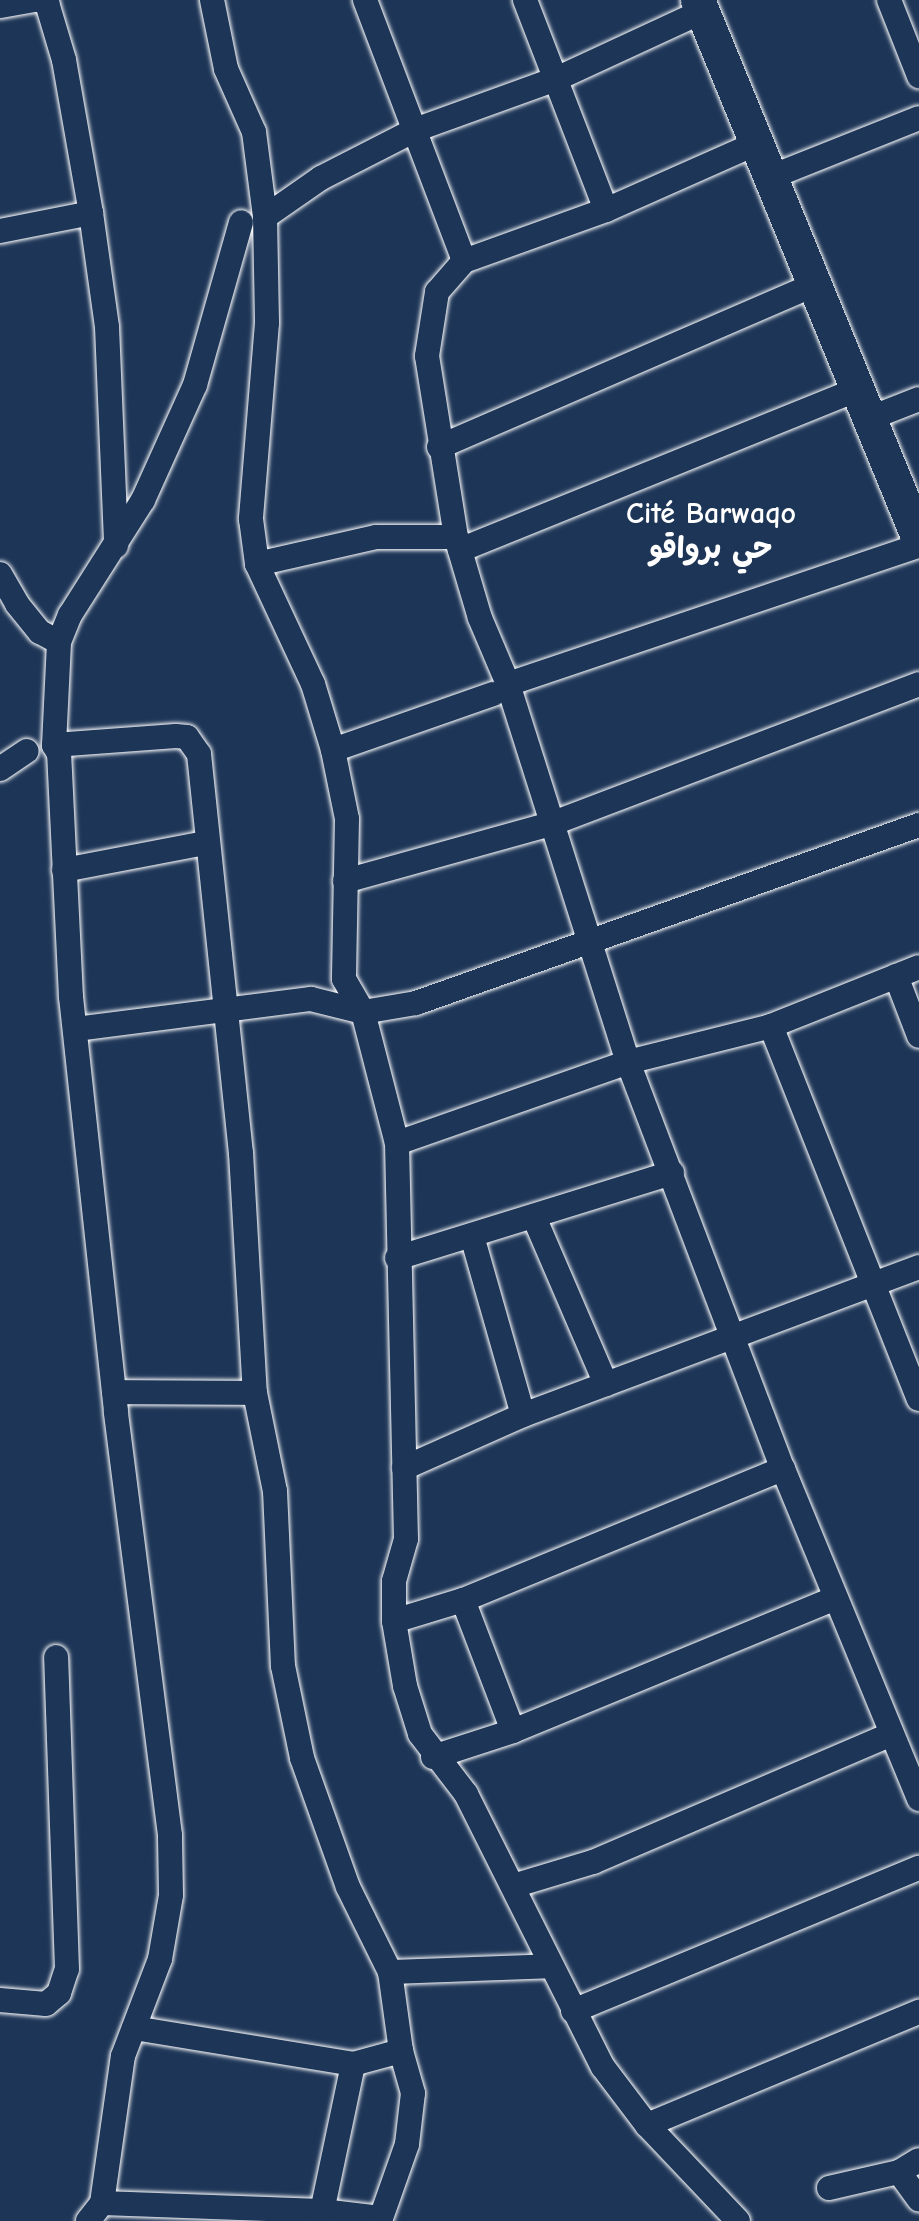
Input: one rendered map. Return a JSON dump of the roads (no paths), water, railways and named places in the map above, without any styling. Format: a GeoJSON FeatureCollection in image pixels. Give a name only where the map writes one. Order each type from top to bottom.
{"type":"FeatureCollection","features":[{"type":"Feature","properties":{"kind":"main road"},"geometry":{"type":"LineString","coordinates":[[700,6],[866,403],[919,539]]}},
{"type":"Feature","properties":{"kind":"street"},"geometry":{"type":"LineString","coordinates":[[0,6],[37,0],[47,3],[64,60],[107,327],[116,546]]}},
{"type":"Feature","properties":{"kind":"street"},"geometry":{"type":"LineString","coordinates":[[212,0],[226,69],[254,132],[253,220],[267,323],[251,519],[257,564],[313,684],[333,750],[347,819],[344,979],[363,1012],[397,1143],[397,1258],[406,1539],[394,1581],[394,1621],[405,1686],[433,1757],[466,1794],[603,2067],[647,2125],[738,2221]]}},
{"type":"Feature","properties":{"kind":"street"},"geometry":{"type":"LineString","coordinates":[[365,0],[464,261]]}},
{"type":"Feature","properties":{"kind":"street"},"geometry":{"type":"LineString","coordinates":[[525,0],[606,210]]}},
{"type":"Feature","properties":{"kind":"street"},"geometry":{"type":"LineString","coordinates":[[889,0],[919,76]]}},
{"type":"Feature","properties":{"kind":"street"},"geometry":{"type":"LineString","coordinates":[[54,745],[187,737],[202,767],[206,843],[241,1153],[255,1393],[275,1491],[290,1715],[348,1887],[390,1972],[401,2051],[413,2093],[407,2144],[382,2220],[95,2212],[123,2056],[160,1959],[171,1895],[170,1835],[114,1392],[76,1029],[59,754],[54,745],[59,642],[70,615],[116,546],[195,385],[253,220],[321,178],[415,130],[556,79],[700,6]]}},
{"type":"Feature","properties":{"kind":"street"},"geometry":{"type":"LineString","coordinates":[[771,177],[919,118]]}},
{"type":"Feature","properties":{"kind":"street"},"geometry":{"type":"LineString","coordinates":[[757,143],[606,210],[464,261],[437,292],[429,319],[427,356],[439,447],[458,544],[501,689],[551,824],[628,1062],[783,1469],[919,1799]]}},
{"type":"Feature","properties":{"kind":"street"},"geometry":{"type":"LineString","coordinates":[[0,231],[91,213]]}},
{"type":"Feature","properties":{"kind":"street"},"geometry":{"type":"LineString","coordinates":[[439,447],[815,284]]}},
{"type":"Feature","properties":{"kind":"street"},"geometry":{"type":"LineString","coordinates":[[257,564],[376,537],[458,544],[866,403],[919,399]]}},
{"type":"Feature","properties":{"kind":"street"},"geometry":{"type":"LineString","coordinates":[[333,750],[919,546]]}},
{"type":"Feature","properties":{"kind":"street"},"geometry":{"type":"LineString","coordinates":[[0,574],[17,604],[40,632],[59,642]]}},
{"type":"Feature","properties":{"kind":"street"},"geometry":{"type":"LineString","coordinates":[[345,881],[551,824],[919,684]]}},
{"type":"Feature","properties":{"kind":"street"},"geometry":{"type":"LineString","coordinates":[[0,769],[27,751]]}},
{"type":"Feature","properties":{"kind":"street"},"geometry":{"type":"LineString","coordinates":[[76,1029],[224,1007],[311,999],[363,1012],[416,1003],[919,825]]}},
{"type":"Feature","properties":{"kind":"street"},"geometry":{"type":"LineString","coordinates":[[64,870],[206,843]]}},
{"type":"Feature","properties":{"kind":"street"},"geometry":{"type":"LineString","coordinates":[[397,1143],[628,1062],[771,1026],[919,967]]}},
{"type":"Feature","properties":{"kind":"street"},"geometry":{"type":"LineString","coordinates":[[896,976],[919,1036]]}},
{"type":"Feature","properties":{"kind":"street"},"geometry":{"type":"LineString","coordinates":[[771,1026],[919,1399]]}},
{"type":"Feature","properties":{"kind":"street"},"geometry":{"type":"LineString","coordinates":[[397,1258],[672,1173]]}},
{"type":"Feature","properties":{"kind":"street"},"geometry":{"type":"LineString","coordinates":[[534,1217],[606,1384]]}},
{"type":"Feature","properties":{"kind":"street"},"geometry":{"type":"LineString","coordinates":[[472,1236],[523,1415]]}},
{"type":"Feature","properties":{"kind":"street"},"geometry":{"type":"LineString","coordinates":[[404,1468],[523,1415],[919,1267]]}},
{"type":"Feature","properties":{"kind":"street"},"geometry":{"type":"LineString","coordinates":[[114,1392],[255,1393]]}},
{"type":"Feature","properties":{"kind":"street"},"geometry":{"type":"LineString","coordinates":[[394,1621],[463,1600],[783,1469]]}},
{"type":"Feature","properties":{"kind":"street"},"geometry":{"type":"LineString","coordinates":[[433,1757],[513,1731],[835,1598]]}},
{"type":"Feature","properties":{"kind":"street"},"geometry":{"type":"LineString","coordinates":[[463,1600],[513,1731]]}},
{"type":"Feature","properties":{"kind":"street"},"geometry":{"type":"LineString","coordinates":[[0,2000],[46,2004],[59,1993],[67,1969],[56,1657]]}},
{"type":"Feature","properties":{"kind":"street"},"geometry":{"type":"LineString","coordinates":[[513,1886],[593,1862],[892,1734]]}},
{"type":"Feature","properties":{"kind":"street"},"geometry":{"type":"LineString","coordinates":[[573,2011],[919,1868]]}},
{"type":"Feature","properties":{"kind":"street"},"geometry":{"type":"LineString","coordinates":[[390,1972],[551,1966]]}},
{"type":"Feature","properties":{"kind":"street"},"geometry":{"type":"LineString","coordinates":[[647,2125],[919,2012]]}},
{"type":"Feature","properties":{"kind":"street"},"geometry":{"type":"LineString","coordinates":[[134,2028],[353,2064],[401,2051]]}},
{"type":"Feature","properties":{"kind":"street"},"geometry":{"type":"LineString","coordinates":[[321,2216],[353,2064]]}},
{"type":"Feature","properties":{"kind":"street"},"geometry":{"type":"LineString","coordinates":[[829,2188],[909,2166],[919,2200]]}},
{"type":"Feature","properties":{"kind":"district","name":"Cité Barwaqo حي برواقو"},"geometry":{"type":"Point","coordinates":[711,531]}}]}
